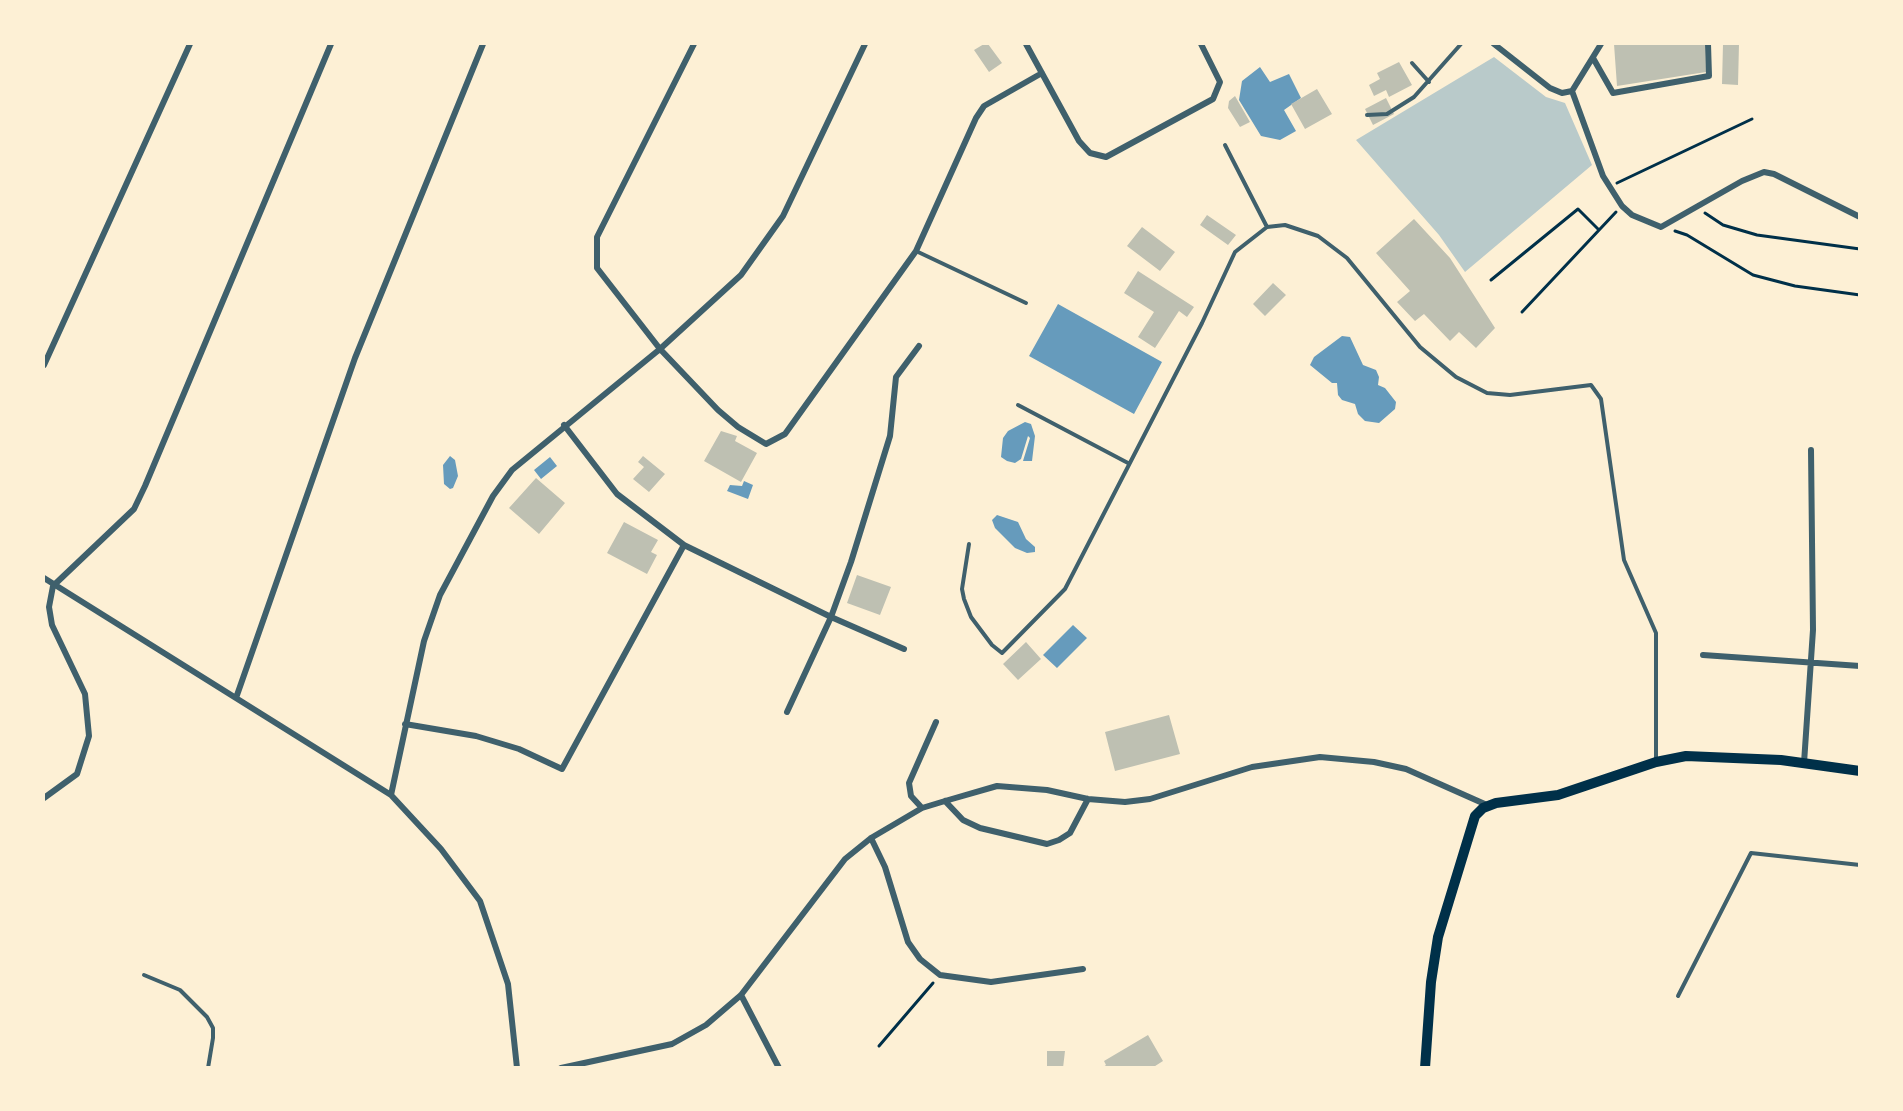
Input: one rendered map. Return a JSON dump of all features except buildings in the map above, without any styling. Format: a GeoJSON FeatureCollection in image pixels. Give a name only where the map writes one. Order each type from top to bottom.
{"type":"FeatureCollection","features":[{"type":"Feature","properties":{"kind":"main road"},"geometry":{"type":"LineString","coordinates":[[1425,1068],[1431,982],[1438,937],[1475,816],[1488,805],[1558,795],[1656,762],[1686,756],[1708,755],[1804,763],[1860,771]]}},
{"type":"Feature","properties":{"kind":"street"},"geometry":{"type":"LineString","coordinates":[[44,365],[190,44]]}},
{"type":"Feature","properties":{"kind":"street"},"geometry":{"type":"LineString","coordinates":[[44,798],[77,774],[89,736],[85,694],[52,625],[49,607],[53,586],[134,509],[331,44]]}},
{"type":"Feature","properties":{"kind":"street"},"geometry":{"type":"LineString","coordinates":[[236,698],[355,358],[483,44]]}},
{"type":"Feature","properties":{"kind":"street"},"geometry":{"type":"LineString","coordinates":[[694,44],[597,237],[597,268],[660,349],[718,410],[738,427],[766,444],[785,434],[916,251],[976,118],[984,106],[1042,73]]}},
{"type":"Feature","properties":{"kind":"street"},"geometry":{"type":"LineString","coordinates":[[391,795],[424,640],[440,595],[493,496],[512,470],[564,425],[660,349],[741,275],[783,216],[865,44]]}},
{"type":"Feature","properties":{"kind":"street"},"geometry":{"type":"LineString","coordinates":[[1026,44],[1079,141],[1090,153],[1106,156],[1213,99],[1220,82],[1201,44]]}},
{"type":"Feature","properties":{"kind":"street"},"geometry":{"type":"LineString","coordinates":[[1494,44],[1550,88],[1562,93],[1572,91],[1601,44]]}},
{"type":"Feature","properties":{"kind":"street"},"geometry":{"type":"LineString","coordinates":[[1593,58],[1613,93],[1709,76],[1708,44]]}},
{"type":"Feature","properties":{"kind":"street"},"geometry":{"type":"LineString","coordinates":[[1572,91],[1610,186],[1622,206],[1632,215],[1661,227],[1742,181],[1764,172],[1774,174],[1860,217]]}},
{"type":"Feature","properties":{"kind":"street"},"geometry":{"type":"LineString","coordinates":[[787,712],[831,617],[890,436],[896,377],[919,346]]}},
{"type":"Feature","properties":{"kind":"street"},"geometry":{"type":"LineString","coordinates":[[564,425],[617,494],[684,545],[831,617],[904,649]]}},
{"type":"Feature","properties":{"kind":"street"},"geometry":{"type":"LineString","coordinates":[[1804,763],[1811,661],[1811,450]]}},
{"type":"Feature","properties":{"kind":"street"},"geometry":{"type":"LineString","coordinates":[[405,724],[476,736],[519,749],[562,769],[684,545]]}},
{"type":"Feature","properties":{"kind":"street"},"geometry":{"type":"LineString","coordinates":[[44,578],[53,586],[391,795],[441,849],[480,901],[508,984],[518,1068]]}},
{"type":"Feature","properties":{"kind":"street"},"geometry":{"type":"LineString","coordinates":[[1704,655],[1860,666]]}},
{"type":"Feature","properties":{"kind":"street"},"geometry":{"type":"LineString","coordinates":[[922,808],[911,796],[909,783],[936,722]]}},
{"type":"Feature","properties":{"kind":"street"},"geometry":{"type":"LineString","coordinates":[[561,1068],[672,1044],[706,1025],[741,995],[844,859],[871,838],[922,808],[997,786],[1047,790],[1088,799],[1125,802],[1150,799],[1252,767],[1320,758],[1374,762],[1406,770],[1488,805]]}},
{"type":"Feature","properties":{"kind":"street"},"geometry":{"type":"LineString","coordinates":[[945,801],[963,820],[980,828],[1047,844],[1070,833],[1088,799]]}},
{"type":"Feature","properties":{"kind":"street"},"geometry":{"type":"LineString","coordinates":[[871,838],[885,867],[908,942],[920,959],[940,975],[992,982],[1083,969]]}},
{"type":"Feature","properties":{"kind":"street"},"geometry":{"type":"LineString","coordinates":[[741,995],[779,1068]]}},
{"type":"Feature","properties":{"kind":"lane"},"geometry":{"type":"LineString","coordinates":[[1367,115],[1387,114],[1414,97],[1461,44]]}},
{"type":"Feature","properties":{"kind":"lane"},"geometry":{"type":"LineString","coordinates":[[1412,63],[1429,82]]}},
{"type":"Feature","properties":{"kind":"lane"},"geometry":{"type":"LineString","coordinates":[[1225,145],[1267,227]]}},
{"type":"Feature","properties":{"kind":"lane"},"geometry":{"type":"LineString","coordinates":[[969,544],[962,589],[964,599],[971,617],[992,645],[1002,653],[1065,589],[1202,323],[1235,252],[1267,227],[1285,225],[1318,236],[1347,258],[1420,347],[1456,377],[1486,393],[1510,395],[1591,385],[1601,399],[1624,560],[1656,633],[1656,762]]}},
{"type":"Feature","properties":{"kind":"lane"},"geometry":{"type":"LineString","coordinates":[[916,251],[1026,303]]}},
{"type":"Feature","properties":{"kind":"lane"},"geometry":{"type":"LineString","coordinates":[[1018,405],[1128,463]]}},
{"type":"Feature","properties":{"kind":"lane"},"geometry":{"type":"LineString","coordinates":[[1678,996],[1751,853],[1860,865]]}},
{"type":"Feature","properties":{"kind":"lane"},"geometry":{"type":"LineString","coordinates":[[144,975],[180,990],[207,1017],[213,1028],[208,1068]]}},
{"type":"Feature","properties":{"kind":"path"},"geometry":{"type":"LineString","coordinates":[[1610,186],[1752,118]]}},
{"type":"Feature","properties":{"kind":"path"},"geometry":{"type":"LineString","coordinates":[[1522,312],[1622,206]]}},
{"type":"Feature","properties":{"kind":"path"},"geometry":{"type":"LineString","coordinates":[[1695,207],[1723,225],[1757,235],[1860,249]]}},
{"type":"Feature","properties":{"kind":"path"},"geometry":{"type":"LineString","coordinates":[[1491,280],[1578,209],[1599,230]]}},
{"type":"Feature","properties":{"kind":"path"},"geometry":{"type":"LineString","coordinates":[[1661,227],[1687,235],[1753,275],[1796,286],[1860,295]]}},
{"type":"Feature","properties":{"kind":"path"},"geometry":{"type":"LineString","coordinates":[[879,1046],[940,975]]}},
{"type":"Feature","properties":{"kind":"shaded area"},"geometry":{"type":"Polygon","coordinates":[[[1494,57],[1546,97],[1565,103],[1592,165],[1465,272],[1439,235],[1356,140],[1494,57]]]}},
{"type":"Feature","properties":{"kind":"water"},"geometry":{"type":"Polygon","coordinates":[[[1260,67],[1270,82],[1289,74],[1301,98],[1284,110],[1296,131],[1280,140],[1261,136],[1239,100],[1242,81],[1260,67]]]}},
{"type":"Feature","properties":{"kind":"water"},"geometry":{"type":"Polygon","coordinates":[[[1058,304],[1162,362],[1134,414],[1029,356],[1058,304]]]}},
{"type":"Feature","properties":{"kind":"water"},"geometry":{"type":"Polygon","coordinates":[[[1342,336],[1350,337],[1363,365],[1376,370],[1379,377],[1378,385],[1385,388],[1396,402],[1395,409],[1379,423],[1365,421],[1358,414],[1355,404],[1342,400],[1338,395],[1337,383],[1332,383],[1310,365],[1314,357],[1342,336]]]}},
{"type":"Feature","properties":{"kind":"water"},"geometry":{"type":"Polygon","coordinates":[[[1025,422],[1031,424],[1035,436],[1032,461],[1023,461],[1030,438],[1028,436],[1021,459],[1015,463],[1007,461],[1001,457],[1003,438],[1008,431],[1025,422]]]}},
{"type":"Feature","properties":{"kind":"water"},"geometry":{"type":"Polygon","coordinates":[[[450,456],[455,460],[458,476],[453,488],[450,489],[444,484],[443,465],[450,456]]]}},
{"type":"Feature","properties":{"kind":"water"},"geometry":{"type":"Polygon","coordinates":[[[550,457],[557,466],[541,479],[534,470],[550,457]]]}},
{"type":"Feature","properties":{"kind":"water"},"geometry":{"type":"Polygon","coordinates":[[[744,481],[753,485],[748,499],[727,491],[730,485],[742,486],[744,481]]]}},
{"type":"Feature","properties":{"kind":"water"},"geometry":{"type":"Polygon","coordinates":[[[997,515],[1018,522],[1026,539],[1035,547],[1035,552],[1027,553],[1015,548],[995,528],[992,520],[997,515]]]}},
{"type":"Feature","properties":{"kind":"water"},"geometry":{"type":"Polygon","coordinates":[[[1073,625],[1087,638],[1057,668],[1043,655],[1073,625]]]}}]}
